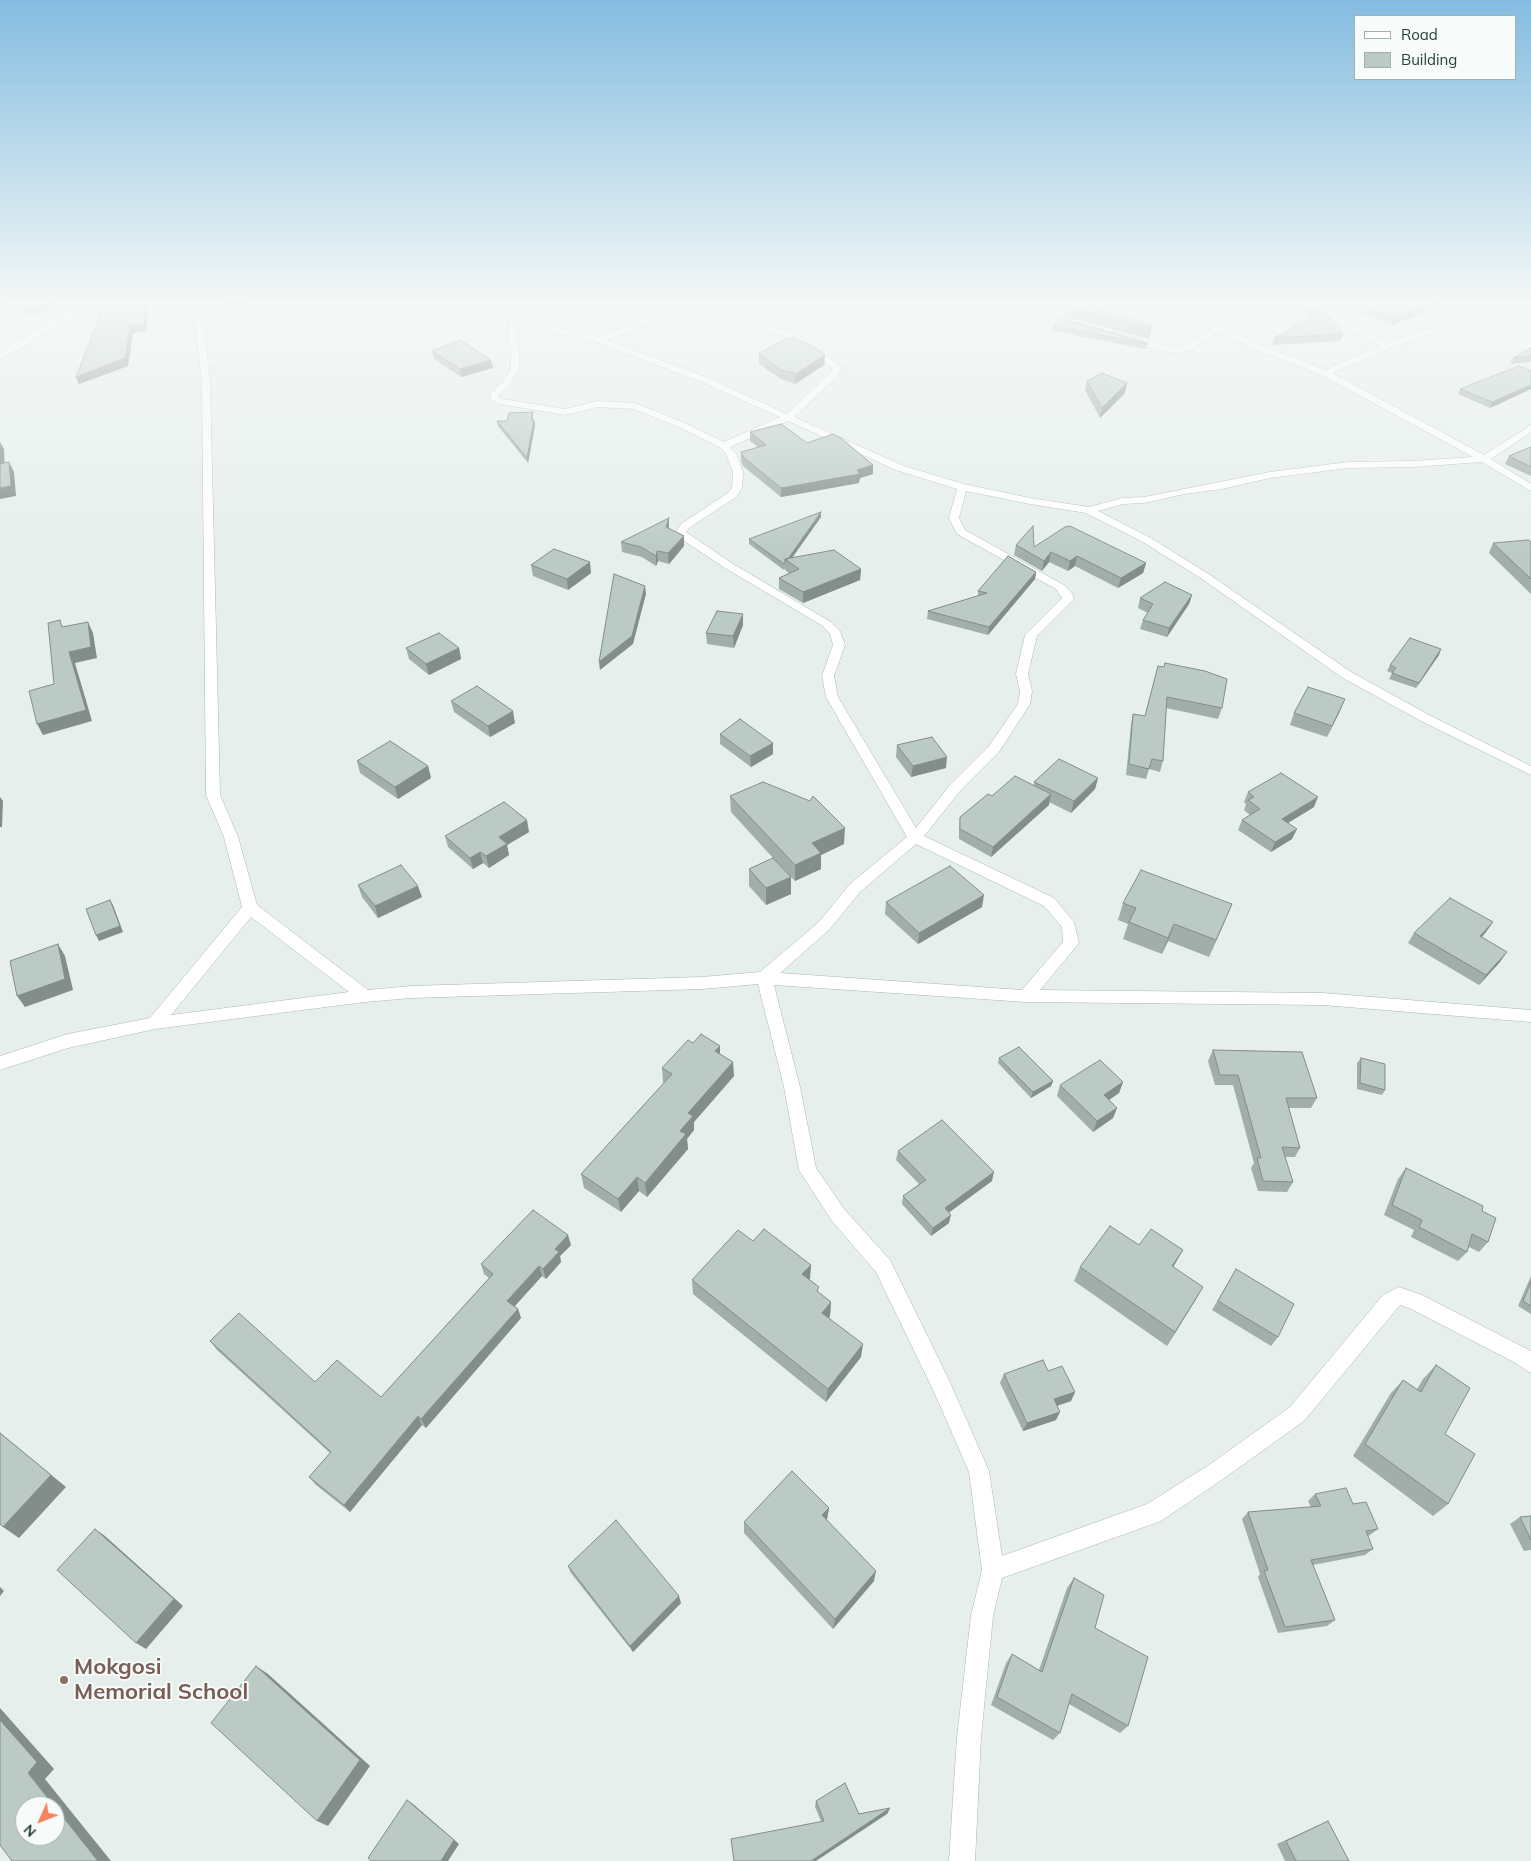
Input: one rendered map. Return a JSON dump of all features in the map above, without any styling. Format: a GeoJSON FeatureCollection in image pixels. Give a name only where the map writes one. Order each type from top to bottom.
{"type":"FeatureCollection","features":[{"type":"Feature","properties":{"kind":"street"},"geometry":{"type":"LineString","coordinates":[[206,387],[213,796],[232,837],[250,908],[365,996]]}},
{"type":"Feature","properties":{"kind":"street"},"geometry":{"type":"LineString","coordinates":[[502,387],[494,394],[494,398],[500,401],[566,412],[598,404],[635,406],[684,426],[724,446],[731,453],[738,472],[737,488],[732,495],[685,526],[681,532],[685,537],[729,566],[827,624],[836,633],[839,645],[828,676],[832,697],[915,838],[1050,902],[1069,926],[1071,943],[1026,996]]}},
{"type":"Feature","properties":{"kind":"street"},"geometry":{"type":"LineString","coordinates":[[721,387],[900,468],[962,487],[1030,501],[1089,510],[1147,540],[1206,577],[1235,598],[1266,616],[1347,675],[1427,719],[1531,771]]}},
{"type":"Feature","properties":{"kind":"street"},"geometry":{"type":"LineString","coordinates":[[724,446],[789,417],[820,387]]}},
{"type":"Feature","properties":{"kind":"street"},"geometry":{"type":"LineString","coordinates":[[1350,387],[1484,459],[1531,488]]}},
{"type":"Feature","properties":{"kind":"street"},"geometry":{"type":"LineString","coordinates":[[1089,510],[1123,501],[1144,500],[1270,475],[1348,465],[1413,464],[1484,459],[1531,428]]}},
{"type":"Feature","properties":{"kind":"street"},"geometry":{"type":"LineString","coordinates":[[764,978],[824,926],[855,888],[915,838],[954,788],[994,750],[1024,704],[1026,692],[1022,674],[1031,635],[1068,599],[1066,593],[1060,587],[961,532],[954,518],[962,487]]}},
{"type":"Feature","properties":{"kind":"street"},"geometry":{"type":"LineString","coordinates":[[155,1023],[250,908]]}},
{"type":"Feature","properties":{"kind":"street"},"geometry":{"type":"LineString","coordinates":[[764,978],[792,1087],[808,1170],[838,1215],[883,1266],[942,1387],[979,1471],[993,1570],[982,1616],[969,1737],[962,1861]]}},
{"type":"Feature","properties":{"kind":"street"},"geometry":{"type":"LineString","coordinates":[[0,1063],[68,1041],[155,1023],[365,996],[411,992],[702,984],[764,978],[1026,996],[1323,999],[1531,1016]]}},
{"type":"Feature","properties":{"kind":"street"},"geometry":{"type":"LineString","coordinates":[[993,1570],[1153,1514],[1216,1472],[1298,1414],[1390,1301],[1398,1296],[1415,1301],[1519,1354],[1531,1364]]}},
{"type":"Feature","properties":{"kind":"building"},"geometry":{"type":"Polygon","coordinates":[[[1090,387],[1123,387],[1102,408],[1090,387]]]}},
{"type":"Feature","properties":{"kind":"building"},"geometry":{"type":"Polygon","coordinates":[[[1466,387],[1527,387],[1492,402],[1460,389],[1466,387]]]}},
{"type":"Feature","properties":{"kind":"building"},"geometry":{"type":"Polygon","coordinates":[[[533,412],[531,420],[534,420],[527,458],[497,421],[507,421],[509,413],[533,412]]]}},
{"type":"Feature","properties":{"kind":"building"},"geometry":{"type":"Polygon","coordinates":[[[781,424],[807,443],[833,434],[841,438],[873,465],[857,470],[860,474],[781,488],[743,457],[741,452],[766,445],[750,432],[781,424]]]}},
{"type":"Feature","properties":{"kind":"building"},"geometry":{"type":"Polygon","coordinates":[[[1531,447],[1531,467],[1509,456],[1531,447]]]}},
{"type":"Feature","properties":{"kind":"building"},"geometry":{"type":"Polygon","coordinates":[[[9,462],[11,486],[0,488],[0,464],[9,462]]]}},
{"type":"Feature","properties":{"kind":"building"},"geometry":{"type":"Polygon","coordinates":[[[821,512],[788,559],[785,559],[784,564],[749,539],[821,512]]]}},
{"type":"Feature","properties":{"kind":"building"},"geometry":{"type":"Polygon","coordinates":[[[669,518],[666,527],[684,536],[668,553],[657,551],[656,556],[641,547],[621,542],[669,518]]]}},
{"type":"Feature","properties":{"kind":"building"},"geometry":{"type":"Polygon","coordinates":[[[1033,526],[1034,547],[1065,527],[1070,526],[1146,563],[1121,578],[1077,556],[1070,561],[1051,552],[1044,561],[1016,545],[1033,526]]]}},
{"type":"Feature","properties":{"kind":"building"},"geometry":{"type":"Polygon","coordinates":[[[1528,540],[1531,542],[1531,579],[1493,543],[1528,540]]]}},
{"type":"Feature","properties":{"kind":"building"},"geometry":{"type":"Polygon","coordinates":[[[554,549],[590,562],[567,579],[531,565],[554,549]]]}},
{"type":"Feature","properties":{"kind":"building"},"geometry":{"type":"Polygon","coordinates":[[[834,550],[861,569],[803,592],[779,578],[799,569],[785,559],[834,550]]]}},
{"type":"Feature","properties":{"kind":"building"},"geometry":{"type":"Polygon","coordinates":[[[1008,556],[1036,572],[989,627],[928,611],[987,593],[978,591],[1008,556]]]}},
{"type":"Feature","properties":{"kind":"building"},"geometry":{"type":"Polygon","coordinates":[[[614,574],[645,586],[632,636],[599,662],[614,574]]]}},
{"type":"Feature","properties":{"kind":"building"},"geometry":{"type":"Polygon","coordinates":[[[1165,582],[1192,595],[1169,628],[1143,620],[1153,604],[1140,598],[1165,582]]]}},
{"type":"Feature","properties":{"kind":"building"},"geometry":{"type":"Polygon","coordinates":[[[717,611],[743,614],[733,636],[706,633],[717,611]]]}},
{"type":"Feature","properties":{"kind":"building"},"geometry":{"type":"Polygon","coordinates":[[[60,620],[62,627],[88,622],[91,647],[69,652],[86,710],[37,724],[29,691],[54,684],[48,623],[60,620]]]}},
{"type":"Feature","properties":{"kind":"building"},"geometry":{"type":"Polygon","coordinates":[[[439,633],[459,648],[426,664],[406,648],[439,633]]]}},
{"type":"Feature","properties":{"kind":"building"},"geometry":{"type":"Polygon","coordinates":[[[1410,638],[1441,649],[1419,683],[1392,673],[1396,668],[1390,665],[1410,638]]]}},
{"type":"Feature","properties":{"kind":"building"},"geometry":{"type":"Polygon","coordinates":[[[1165,663],[1205,671],[1227,679],[1222,708],[1167,697],[1163,761],[1152,759],[1149,769],[1129,764],[1133,714],[1145,716],[1158,666],[1164,667],[1165,663]]]}},
{"type":"Feature","properties":{"kind":"building"},"geometry":{"type":"Polygon","coordinates":[[[477,686],[513,711],[488,726],[451,701],[477,686]]]}},
{"type":"Feature","properties":{"kind":"building"},"geometry":{"type":"Polygon","coordinates":[[[1308,687],[1345,699],[1332,726],[1294,713],[1308,687]]]}},
{"type":"Feature","properties":{"kind":"building"},"geometry":{"type":"Polygon","coordinates":[[[740,719],[773,743],[750,756],[720,734],[740,719]]]}},
{"type":"Feature","properties":{"kind":"building"},"geometry":{"type":"Polygon","coordinates":[[[932,737],[947,757],[913,766],[897,745],[932,737]]]}},
{"type":"Feature","properties":{"kind":"building"},"geometry":{"type":"Polygon","coordinates":[[[390,741],[428,766],[395,787],[357,761],[390,741]]]}},
{"type":"Feature","properties":{"kind":"building"},"geometry":{"type":"Polygon","coordinates":[[[1059,759],[1098,778],[1074,801],[1034,782],[1059,759]]]}},
{"type":"Feature","properties":{"kind":"building"},"geometry":{"type":"Polygon","coordinates":[[[1281,773],[1318,797],[1282,819],[1297,829],[1275,842],[1242,820],[1260,809],[1248,800],[1254,797],[1248,792],[1281,773]]]}},
{"type":"Feature","properties":{"kind":"building"},"geometry":{"type":"Polygon","coordinates":[[[1015,776],[1051,794],[993,847],[960,829],[960,817],[988,794],[992,796],[1015,776]]]}},
{"type":"Feature","properties":{"kind":"building"},"geometry":{"type":"Polygon","coordinates":[[[763,782],[810,801],[813,796],[845,828],[812,843],[821,853],[795,865],[730,796],[763,782]]]}},
{"type":"Feature","properties":{"kind":"building"},"geometry":{"type":"Polygon","coordinates":[[[504,802],[527,820],[499,837],[507,844],[486,856],[480,852],[470,858],[445,836],[504,802]]]}},
{"type":"Feature","properties":{"kind":"building"},"geometry":{"type":"Polygon","coordinates":[[[773,858],[791,877],[766,888],[749,869],[773,858]]]}},
{"type":"Feature","properties":{"kind":"building"},"geometry":{"type":"Polygon","coordinates":[[[401,865],[418,886],[375,906],[358,885],[401,865]]]}},
{"type":"Feature","properties":{"kind":"building"},"geometry":{"type":"Polygon","coordinates":[[[950,866],[984,895],[919,933],[886,902],[950,866]]]}},
{"type":"Feature","properties":{"kind":"building"},"geometry":{"type":"Polygon","coordinates":[[[1141,870],[1232,904],[1216,940],[1174,924],[1168,938],[1129,922],[1136,908],[1123,903],[1141,870]]]}},
{"type":"Feature","properties":{"kind":"building"},"geometry":{"type":"Polygon","coordinates":[[[1450,898],[1493,922],[1480,936],[1507,952],[1486,975],[1414,933],[1450,898]]]}},
{"type":"Feature","properties":{"kind":"building"},"geometry":{"type":"Polygon","coordinates":[[[110,900],[120,926],[96,935],[86,909],[110,900]]]}},
{"type":"Feature","properties":{"kind":"building"},"geometry":{"type":"Polygon","coordinates":[[[58,944],[65,979],[17,996],[10,961],[58,944]]]}},
{"type":"Feature","properties":{"kind":"building"},"geometry":{"type":"Polygon","coordinates":[[[701,1034],[720,1046],[715,1051],[733,1062],[688,1113],[693,1116],[680,1131],[686,1134],[645,1183],[637,1177],[618,1199],[581,1174],[672,1074],[662,1068],[688,1040],[693,1043],[701,1034]]]}},
{"type":"Feature","properties":{"kind":"building"},"geometry":{"type":"Polygon","coordinates":[[[1019,1047],[1053,1081],[1033,1092],[999,1058],[1019,1047]]]}},
{"type":"Feature","properties":{"kind":"building"},"geometry":{"type":"Polygon","coordinates":[[[1213,1050],[1302,1052],[1317,1098],[1286,1098],[1300,1148],[1282,1147],[1293,1182],[1263,1181],[1257,1158],[1261,1158],[1238,1075],[1220,1075],[1213,1050]]]}},
{"type":"Feature","properties":{"kind":"building"},"geometry":{"type":"Polygon","coordinates":[[[1361,1058],[1385,1064],[1385,1090],[1360,1083],[1361,1058]]]}},
{"type":"Feature","properties":{"kind":"building"},"geometry":{"type":"Polygon","coordinates":[[[1100,1060],[1123,1082],[1104,1095],[1117,1108],[1097,1121],[1060,1085],[1100,1060]]]}},
{"type":"Feature","properties":{"kind":"building"},"geometry":{"type":"Polygon","coordinates":[[[942,1120],[994,1172],[945,1208],[951,1215],[933,1228],[903,1196],[926,1180],[898,1151],[942,1120]]]}},
{"type":"Feature","properties":{"kind":"building"},"geometry":{"type":"Polygon","coordinates":[[[1406,1168],[1483,1206],[1482,1211],[1496,1218],[1488,1242],[1472,1234],[1467,1252],[1419,1227],[1422,1220],[1392,1205],[1406,1168]]]}},
{"type":"Feature","properties":{"kind":"building"},"geometry":{"type":"Polygon","coordinates":[[[533,1210],[568,1235],[555,1249],[559,1252],[543,1269],[539,1266],[507,1301],[518,1309],[421,1419],[418,1416],[344,1505],[309,1477],[331,1452],[210,1341],[239,1313],[315,1382],[337,1360],[381,1397],[493,1274],[481,1264],[533,1210]]]}},
{"type":"Feature","properties":{"kind":"building"},"geometry":{"type":"Polygon","coordinates":[[[1110,1226],[1139,1245],[1151,1229],[1183,1250],[1172,1266],[1203,1287],[1175,1332],[1080,1267],[1110,1226]]]}},
{"type":"Feature","properties":{"kind":"building"},"geometry":{"type":"Polygon","coordinates":[[[764,1229],[811,1265],[802,1274],[819,1287],[817,1291],[831,1302],[822,1313],[863,1344],[828,1389],[692,1280],[738,1230],[753,1241],[764,1229]]]}},
{"type":"Feature","properties":{"kind":"building"},"geometry":{"type":"Polygon","coordinates":[[[1236,1269],[1294,1304],[1278,1337],[1218,1301],[1236,1269]]]}},
{"type":"Feature","properties":{"kind":"building"},"geometry":{"type":"Polygon","coordinates":[[[1531,1282],[1531,1306],[1523,1301],[1531,1282]]]}},
{"type":"Feature","properties":{"kind":"building"},"geometry":{"type":"Polygon","coordinates":[[[1043,1360],[1048,1371],[1062,1366],[1075,1392],[1054,1399],[1060,1412],[1027,1423],[1004,1374],[1043,1360]]]}},
{"type":"Feature","properties":{"kind":"building"},"geometry":{"type":"Polygon","coordinates":[[[1436,1365],[1470,1388],[1445,1434],[1475,1454],[1448,1504],[1365,1444],[1403,1380],[1421,1392],[1436,1365]]]}},
{"type":"Feature","properties":{"kind":"building"},"geometry":{"type":"Polygon","coordinates":[[[0,1433],[51,1475],[3,1527],[0,1524],[0,1433]]]}},
{"type":"Feature","properties":{"kind":"building"},"geometry":{"type":"Polygon","coordinates":[[[792,1471],[829,1508],[822,1515],[876,1571],[835,1619],[744,1522],[792,1471]]]}},
{"type":"Feature","properties":{"kind":"building"},"geometry":{"type":"Polygon","coordinates":[[[1346,1488],[1353,1504],[1366,1502],[1378,1529],[1366,1531],[1373,1549],[1311,1560],[1335,1620],[1285,1627],[1264,1571],[1268,1570],[1248,1512],[1321,1506],[1315,1494],[1346,1488]]]}},
{"type":"Feature","properties":{"kind":"building"},"geometry":{"type":"Polygon","coordinates":[[[1531,1516],[1531,1540],[1520,1517],[1531,1516]]]}},
{"type":"Feature","properties":{"kind":"building"},"geometry":{"type":"Polygon","coordinates":[[[616,1520],[679,1596],[630,1646],[568,1566],[616,1520]]]}},
{"type":"Feature","properties":{"kind":"building"},"geometry":{"type":"Polygon","coordinates":[[[95,1529],[174,1599],[136,1643],[57,1570],[95,1529]]]}},
{"type":"Feature","properties":{"kind":"building"},"geometry":{"type":"Polygon","coordinates":[[[1074,1578],[1104,1595],[1095,1628],[1148,1657],[1128,1726],[1072,1694],[1060,1733],[997,1697],[1012,1654],[1042,1672],[1074,1578]]]}},
{"type":"Feature","properties":{"kind":"building"},"geometry":{"type":"Polygon","coordinates":[[[256,1666],[360,1760],[317,1821],[211,1723],[256,1666]]]}},
{"type":"Feature","properties":{"kind":"building"},"geometry":{"type":"Polygon","coordinates":[[[0,1720],[37,1762],[28,1773],[46,1796],[15,1796],[15,1846],[65,1846],[65,1820],[98,1861],[12,1861],[0,1845],[0,1720]]]}},
{"type":"Feature","properties":{"kind":"building"},"geometry":{"type":"Polygon","coordinates":[[[845,1783],[859,1814],[890,1808],[811,1861],[734,1861],[731,1839],[824,1821],[816,1801],[845,1783]]]}},
{"type":"Feature","properties":{"kind":"building"},"geometry":{"type":"Polygon","coordinates":[[[407,1800],[454,1840],[441,1861],[371,1861],[368,1858],[407,1800]]]}},
{"type":"Feature","properties":{"kind":"building"},"geometry":{"type":"Polygon","coordinates":[[[1328,1821],[1349,1861],[1296,1861],[1286,1841],[1328,1821]]]}},
{"type":"Feature","properties":{"kind":"place","name":"Mokgosi Memorial School"},"geometry":{"type":"Point","coordinates":[64,1680]}}]}
